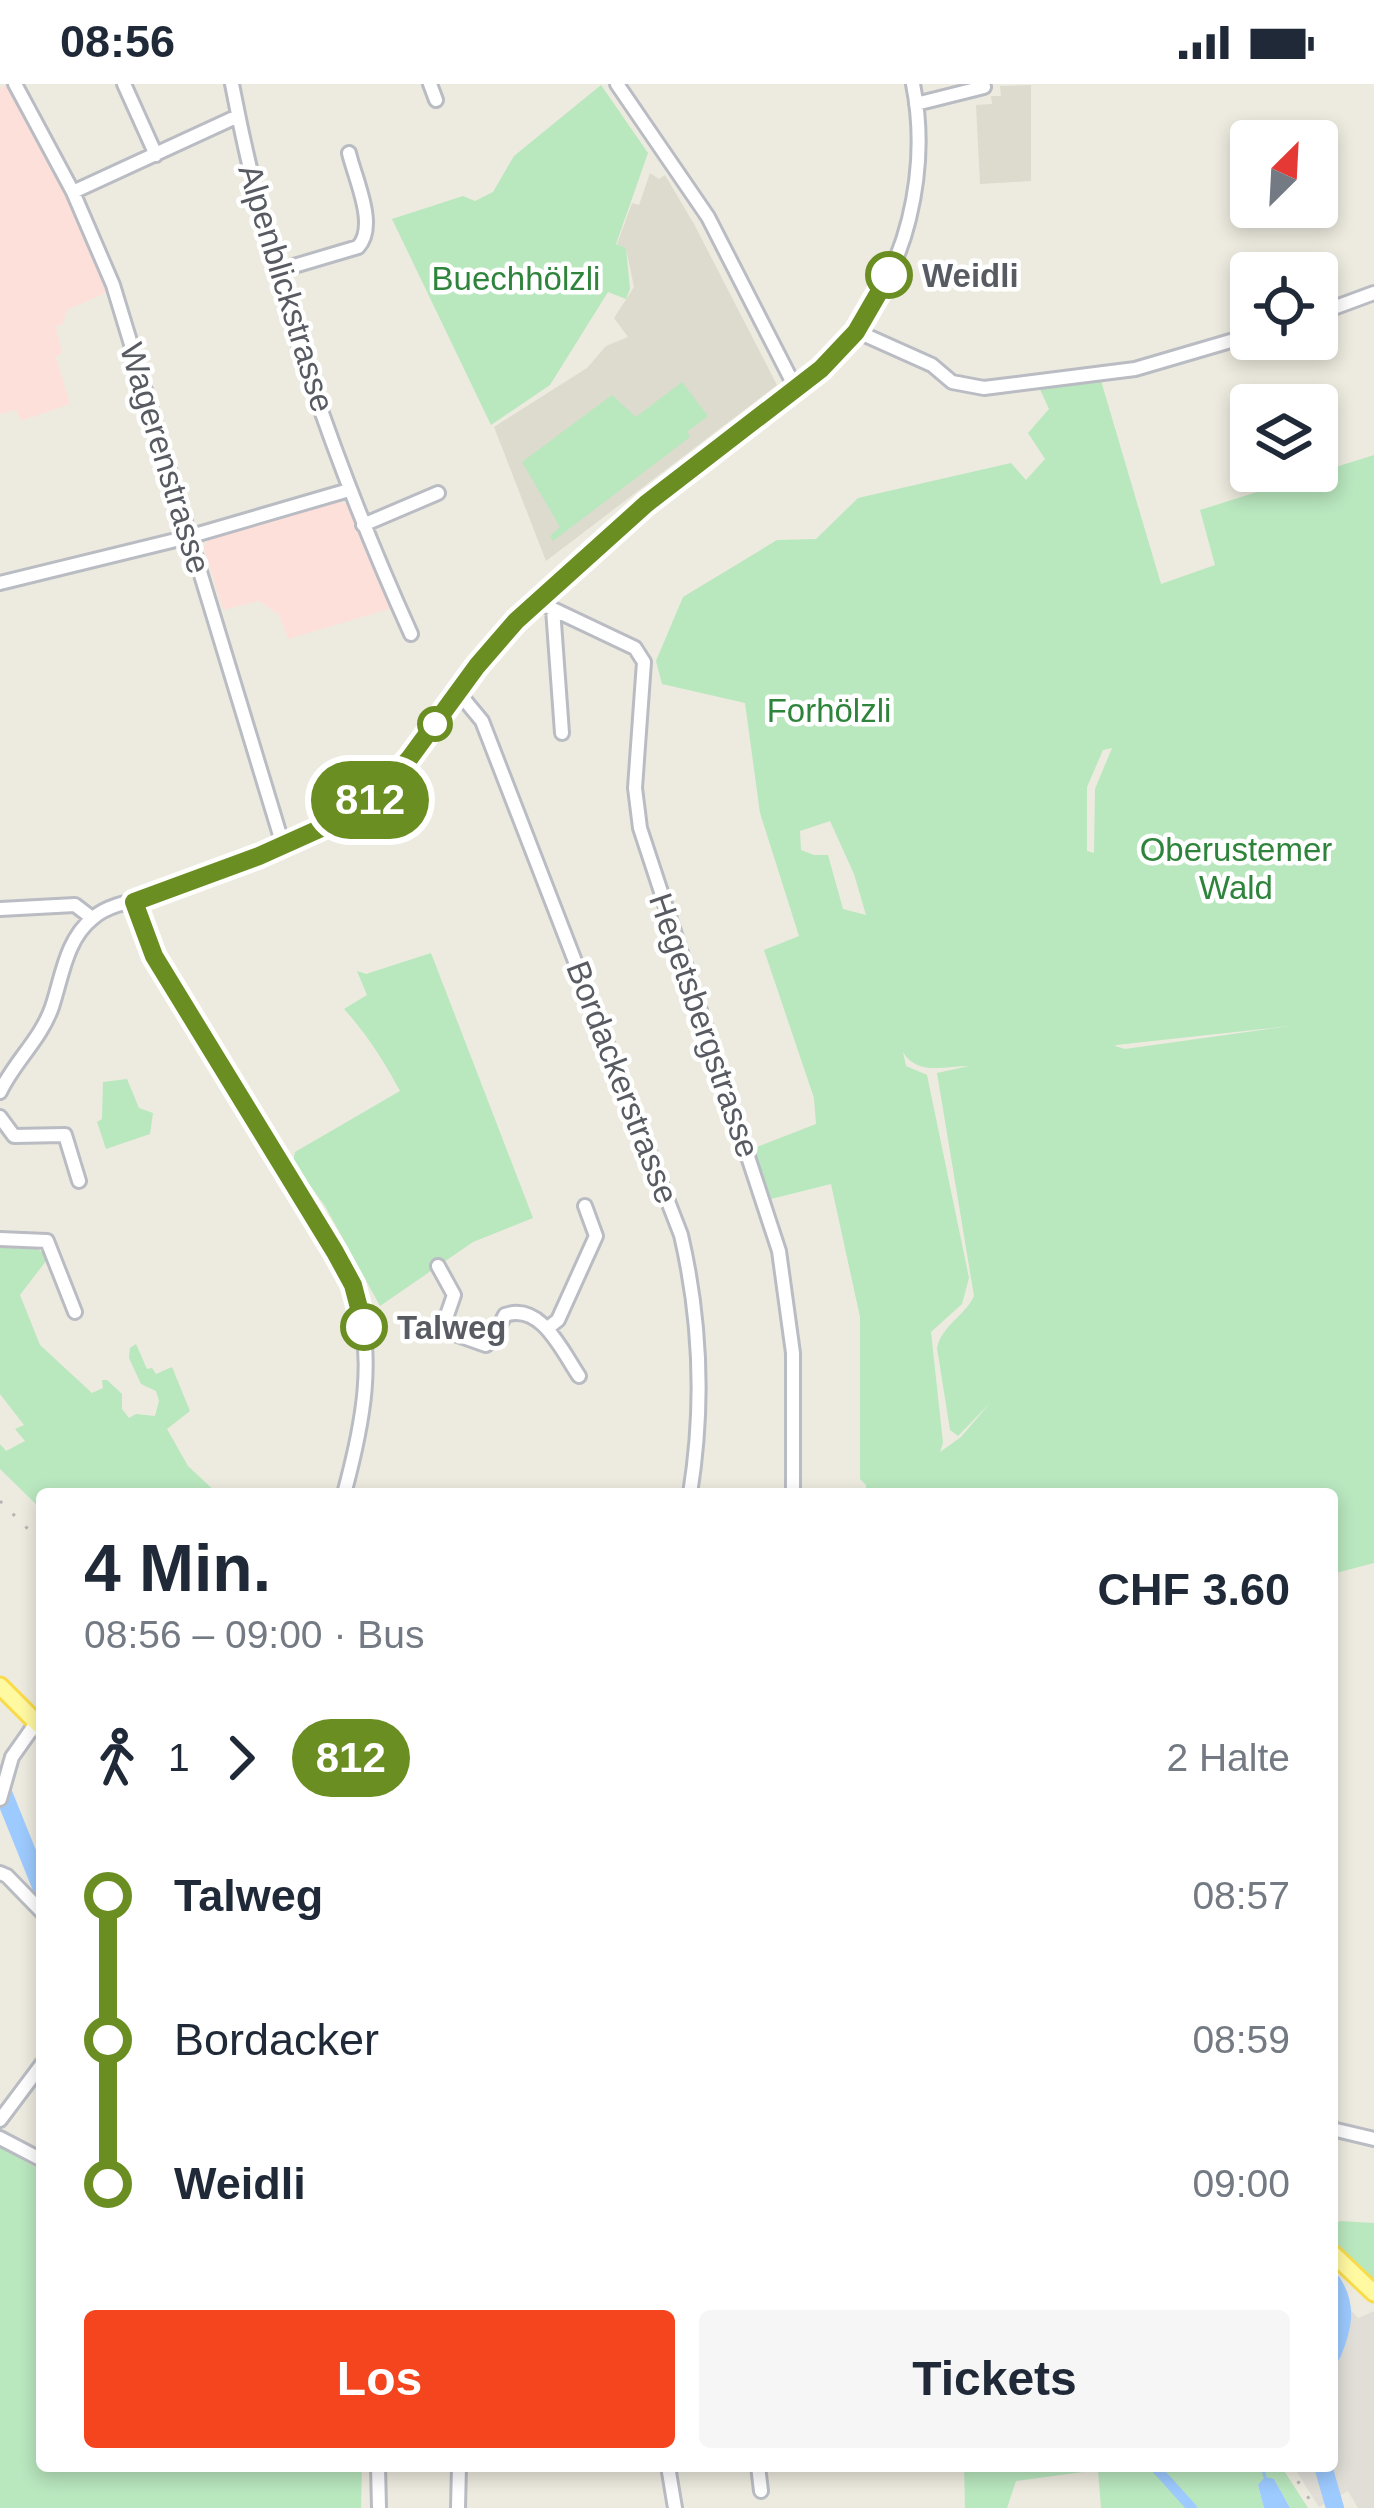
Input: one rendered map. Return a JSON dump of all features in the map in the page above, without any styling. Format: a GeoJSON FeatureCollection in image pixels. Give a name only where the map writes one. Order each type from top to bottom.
{"type":"FeatureCollection","features":[{"type":"Feature","properties":{"kind":"main road"},"geometry":{"type":"LineString","coordinates":[[0,1686],[36,1722]]}},
{"type":"Feature","properties":{"kind":"main road"},"geometry":{"type":"LineString","coordinates":[[1338,2259],[1374,2293]]}},
{"type":"Feature","properties":{"kind":"street","name":"Wagerenstrasse"},"geometry":{"type":"LineString","coordinates":[[15,84],[73,192],[113,284],[283,845]]}},
{"type":"Feature","properties":{"kind":"street"},"geometry":{"type":"LineString","coordinates":[[124,84],[156,154]]}},
{"type":"Feature","properties":{"kind":"street","name":"Alpenblickstrasse"},"geometry":{"type":"LineString","coordinates":[[232,84],[260,221],[350,490],[411,634]]}},
{"type":"Feature","properties":{"kind":"street"},"geometry":{"type":"LineString","coordinates":[[430,84],[436,100]]}},
{"type":"Feature","properties":{"kind":"street"},"geometry":{"type":"LineString","coordinates":[[616,84],[708,218],[796,391]]}},
{"type":"Feature","properties":{"kind":"street"},"geometry":{"type":"LineString","coordinates":[[0,1092],[42,1028],[64,963],[92,918],[283,845],[370,800],[409,759],[499,639],[646,504],[796,391],[856,332],[894,265],[906,228],[920,145],[913,84]]}},
{"type":"Feature","properties":{"kind":"street"},"geometry":{"type":"LineString","coordinates":[[916,104],[984,87]]}},
{"type":"Feature","properties":{"kind":"street"},"geometry":{"type":"LineString","coordinates":[[73,192],[238,116]]}},
{"type":"Feature","properties":{"kind":"street"},"geometry":{"type":"LineString","coordinates":[[277,272],[358,247],[364,241],[367,227],[349,153]]}},
{"type":"Feature","properties":{"kind":"street"},"geometry":{"type":"LineString","coordinates":[[1338,306],[1374,293]]}},
{"type":"Feature","properties":{"kind":"street"},"geometry":{"type":"LineString","coordinates":[[856,332],[932,365],[952,382],[984,388],[1135,369],[1230,341]]}},
{"type":"Feature","properties":{"kind":"street"},"geometry":{"type":"LineString","coordinates":[[0,584],[350,490]]}},
{"type":"Feature","properties":{"kind":"street"},"geometry":{"type":"LineString","coordinates":[[363,525],[438,493]]}},
{"type":"Feature","properties":{"kind":"street","name":"Hegetsbergstrasse"},"geometry":{"type":"LineString","coordinates":[[538,602],[634,647],[644,662],[635,788],[640,828],[778,1251],[793,1354],[793,1488]]}},
{"type":"Feature","properties":{"kind":"street"},"geometry":{"type":"LineString","coordinates":[[553,609],[562,733]]}},
{"type":"Feature","properties":{"kind":"street","name":"Bordackerstrasse"},"geometry":{"type":"LineString","coordinates":[[458,692],[482,721],[681,1235],[695,1303],[699,1361],[699,1426],[691,1488]]}},
{"type":"Feature","properties":{"kind":"street"},"geometry":{"type":"LineString","coordinates":[[134,902],[154,956],[353,1285],[364,1324],[368,1372],[345,1488]]}},
{"type":"Feature","properties":{"kind":"street"},"geometry":{"type":"LineString","coordinates":[[0,909],[75,905],[92,918]]}},
{"type":"Feature","properties":{"kind":"street"},"geometry":{"type":"LineString","coordinates":[[0,1117],[14,1136],[65,1135]]}},
{"type":"Feature","properties":{"kind":"street"},"geometry":{"type":"LineString","coordinates":[[63,1119],[79,1180]]}},
{"type":"Feature","properties":{"kind":"street"},"geometry":{"type":"LineString","coordinates":[[549,1327],[558,1320],[596,1236],[585,1206]]}},
{"type":"Feature","properties":{"kind":"street"},"geometry":{"type":"LineString","coordinates":[[0,1238],[47,1241],[75,1312]]}},
{"type":"Feature","properties":{"kind":"street"},"geometry":{"type":"LineString","coordinates":[[438,1266],[454,1295],[445,1322],[452,1333],[486,1345],[512,1311],[549,1327],[579,1376]]}},
{"type":"Feature","properties":{"kind":"street"},"geometry":{"type":"LineString","coordinates":[[0,1795],[6,1754],[36,1728]]}},
{"type":"Feature","properties":{"kind":"street"},"geometry":{"type":"LineString","coordinates":[[0,1873],[36,1906]]}},
{"type":"Feature","properties":{"kind":"street"},"geometry":{"type":"LineString","coordinates":[[0,2120],[36,2072]]}},
{"type":"Feature","properties":{"kind":"street"},"geometry":{"type":"LineString","coordinates":[[1338,2130],[1374,2139]]}},
{"type":"Feature","properties":{"kind":"street"},"geometry":{"type":"LineString","coordinates":[[0,2138],[36,2157]]}},
{"type":"Feature","properties":{"kind":"street"},"geometry":{"type":"LineString","coordinates":[[378,2472],[379,2508]]}},
{"type":"Feature","properties":{"kind":"street"},"geometry":{"type":"LineString","coordinates":[[458,2508],[459,2472]]}},
{"type":"Feature","properties":{"kind":"street"},"geometry":{"type":"LineString","coordinates":[[669,2472],[675,2508]]}},
{"type":"Feature","properties":{"kind":"street"},"geometry":{"type":"LineString","coordinates":[[759,2472],[761,2491]]}},
{"type":"Feature","properties":{"kind":"shaded area"},"geometry":{"type":"Polygon","coordinates":[[[7,84],[93,247],[110,291],[67,310],[63,324],[56,326],[62,353],[56,357],[70,404],[21,421],[16,410],[0,414],[0,89],[7,84]]]}},
{"type":"Feature","properties":{"kind":"shaded area"},"geometry":{"type":"Polygon","coordinates":[[[1031,85],[1031,181],[980,184],[976,105],[992,104],[991,96],[1001,96],[1000,86],[1031,85]]]}},
{"type":"Feature","properties":{"kind":"shaded area"},"geometry":{"type":"Polygon","coordinates":[[[650,173],[659,179],[665,175],[777,385],[546,561],[494,427],[587,368],[606,346],[628,337],[614,318],[634,287],[626,249],[617,244],[632,203],[639,205],[650,173]]]}},
{"type":"Feature","properties":{"kind":"shaded area"},"geometry":{"type":"Polygon","coordinates":[[[334,500],[350,505],[396,607],[288,639],[279,615],[259,601],[223,610],[204,548],[209,536],[334,500]]]}},
{"type":"Feature","properties":{"kind":"shaded area"},"geometry":{"type":"Polygon","coordinates":[[[1338,2296],[1358,2318],[1374,2311],[1374,2508],[1358,2508],[1348,2491],[1319,2507],[1297,2472],[1338,2472],[1338,2296]]]}},
{"type":"Feature","properties":{"kind":"green space","name":"Buechhölzli"},"geometry":{"type":"Polygon","coordinates":[[[601,85],[648,153],[616,244],[626,248],[630,289],[626,299],[608,292],[550,385],[491,425],[392,219],[463,196],[475,201],[493,192],[514,156],[601,85]]]}},
{"type":"Feature","properties":{"kind":"green space"},"geometry":{"type":"Polygon","coordinates":[[[1099,374],[1161,584],[1215,565],[1200,510],[1257,492],[1338,492],[1338,466],[1374,455],[1374,1563],[1338,1572],[1338,1488],[866,1488],[860,1479],[860,1317],[831,1184],[771,1199],[754,1148],[816,1124],[814,1098],[764,950],[799,936],[760,813],[745,703],[662,684],[656,661],[683,597],[777,540],[816,539],[858,498],[1011,463],[1026,480],[1045,459],[1028,433],[1049,409],[1037,383],[1099,374]],[[1112,748],[1103,750],[1087,787],[1087,851],[1094,853],[1095,789],[1112,748]],[[830,821],[800,831],[801,850],[828,855],[843,909],[866,915],[830,821]],[[1290,1026],[1115,1046],[1125,1049],[1290,1026]],[[903,1052],[906,1066],[927,1075],[969,1278],[962,1304],[931,1332],[943,1443],[940,1452],[961,1437],[990,1403],[958,1436],[950,1430],[937,1348],[943,1333],[974,1296],[937,1073],[969,1066],[924,1067],[903,1052]]]}},
{"type":"Feature","properties":{"kind":"green space"},"geometry":{"type":"Polygon","coordinates":[[[682,382],[708,416],[687,432],[690,437],[553,541],[550,536],[560,527],[522,462],[612,395],[636,417],[682,382]]]}},
{"type":"Feature","properties":{"kind":"green space"},"geometry":{"type":"Polygon","coordinates":[[[431,953],[533,1218],[473,1242],[380,1306],[325,1206],[293,1162],[295,1152],[400,1091],[344,1009],[367,995],[357,971],[366,974],[431,953]]]}},
{"type":"Feature","properties":{"kind":"green space"},"geometry":{"type":"Polygon","coordinates":[[[127,1079],[139,1108],[153,1113],[150,1134],[106,1149],[97,1122],[102,1119],[103,1082],[127,1079]]]}},
{"type":"Feature","properties":{"kind":"green space"},"geometry":{"type":"Polygon","coordinates":[[[0,1245],[36,1248],[49,1257],[20,1295],[40,1345],[92,1393],[107,1380],[122,1394],[122,1409],[129,1418],[155,1416],[159,1401],[156,1391],[141,1384],[129,1358],[130,1348],[136,1344],[147,1369],[156,1374],[172,1367],[190,1411],[167,1429],[188,1466],[212,1488],[36,1488],[36,1504],[0,1469],[0,1444],[6,1451],[25,1441],[15,1429],[24,1425],[0,1394],[0,1245]]]}},
{"type":"Feature","properties":{"kind":"green space"},"geometry":{"type":"Polygon","coordinates":[[[0,2147],[36,2168],[36,2472],[362,2472],[361,2508],[0,2508],[0,2147]]]}},
{"type":"Feature","properties":{"kind":"green space"},"geometry":{"type":"Polygon","coordinates":[[[1338,2222],[1374,2223],[1374,2293],[1338,2259],[1338,2222]]]}},
{"type":"Feature","properties":{"kind":"green space"},"geometry":{"type":"Polygon","coordinates":[[[964,2472],[1083,2472],[1016,2481],[1007,2508],[965,2508],[964,2472]]]}},
{"type":"Feature","properties":{"kind":"green space"},"geometry":{"type":"Polygon","coordinates":[[[1098,2472],[1285,2472],[1308,2508],[1290,2508],[1274,2479],[1258,2485],[1264,2508],[1101,2508],[1098,2472]]]}},
{"type":"Feature","properties":{"kind":"water"},"geometry":{"type":"Polygon","coordinates":[[[1265,2477],[1274,2479],[1290,2508],[1264,2508],[1258,2485],[1265,2477]]]}},
{"type":"Feature","properties":{"kind":"waterway"},"geometry":{"type":"LineString","coordinates":[[0,1785],[36,1874]]}},
{"type":"Feature","properties":{"kind":"waterway"},"geometry":{"type":"LineString","coordinates":[[1338,2296],[1342,2318],[1338,2338]]}},
{"type":"Feature","properties":{"kind":"waterway"},"geometry":{"type":"LineString","coordinates":[[1159,2472],[1192,2508]]}},
{"type":"Feature","properties":{"kind":"waterway"},"geometry":{"type":"LineString","coordinates":[[1264,2472],[1265,2477]]}},
{"type":"Feature","properties":{"kind":"waterway"},"geometry":{"type":"LineString","coordinates":[[1325,2472],[1335,2508]]}},
{"type":"Feature","properties":{"kind":"railway"},"geometry":{"type":"LineString","coordinates":[[0,1501],[36,1537]]}},
{"type":"Feature","properties":{"kind":"railway"},"geometry":{"type":"LineString","coordinates":[[1292,2472],[1315,2508]]}},
{"type":"Feature","properties":{"kind":"bus line","name":"812"},"geometry":{"type":"LineString","coordinates":[[364,1327],[353,1285],[154,956],[134,902],[259,856],[337,821],[370,800],[409,759],[516,621],[646,504],[821,369],[856,332],[889,275]]}},
{"type":"Feature","properties":{"kind":"place","name":"Weidli"},"geometry":{"type":"Point","coordinates":[889,275]}},
{"type":"Feature","properties":{"kind":"place","name":"Talweg"},"geometry":{"type":"Point","coordinates":[364,1327]}},
{"type":"Feature","properties":{"kind":"park label","name":"Forhölzli"},"geometry":{"type":"Point","coordinates":[829,710]}},
{"type":"Feature","properties":{"kind":"park label","name":"Oberustemer Wald"},"geometry":{"type":"Point","coordinates":[1236,868]}}]}
